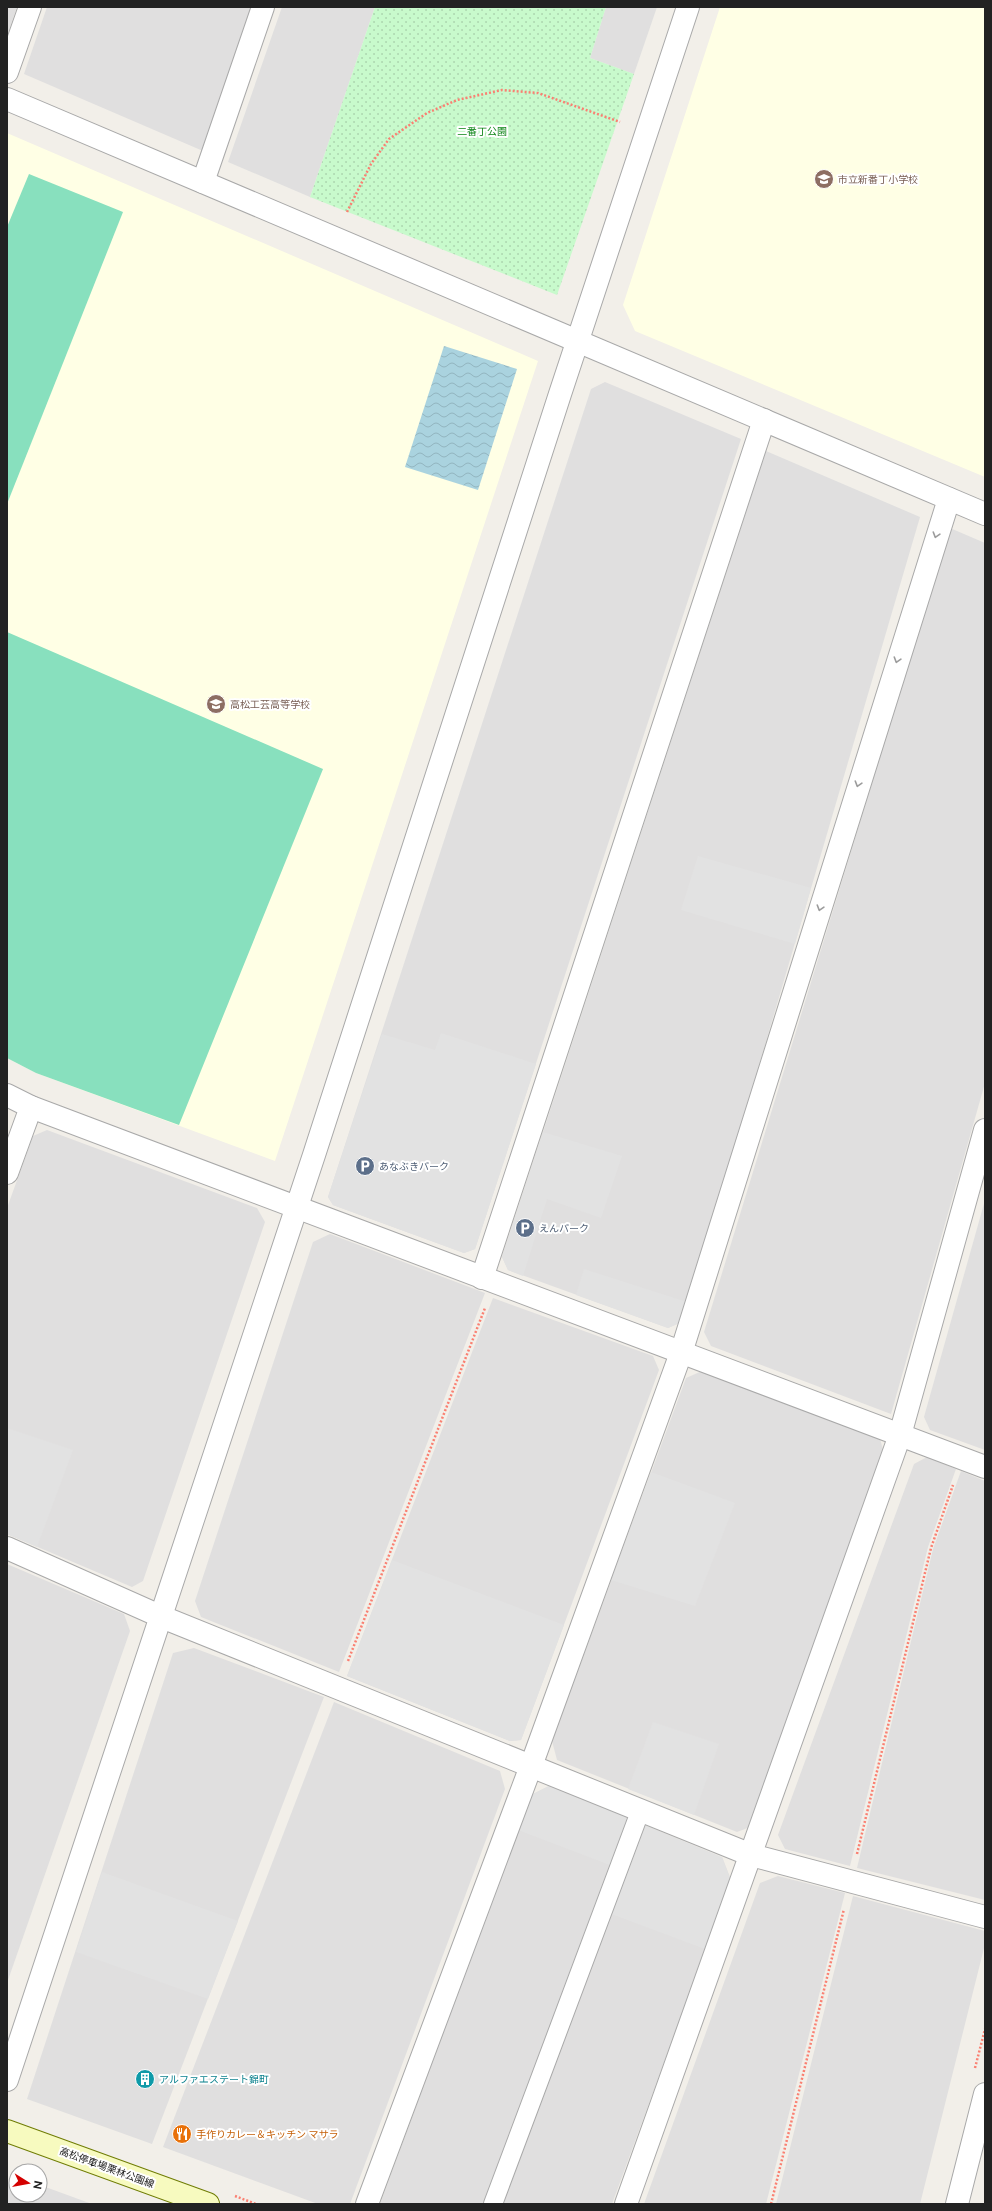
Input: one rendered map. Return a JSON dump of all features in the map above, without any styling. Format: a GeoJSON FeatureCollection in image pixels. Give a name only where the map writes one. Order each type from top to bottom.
{"type":"FeatureCollection","features":[{"type":"Feature","properties":{"kind":"main road","name":"高松停車場栗林公園線"},"geometry":{"type":"LineString","coordinates":[[7,2131],[208,2204]]}},
{"type":"Feature","properties":{"kind":"street"},"geometry":{"type":"LineString","coordinates":[[7,72],[30,7]]}},
{"type":"Feature","properties":{"kind":"street"},"geometry":{"type":"LineString","coordinates":[[203,182],[263,7]]}},
{"type":"Feature","properties":{"kind":"street"},"geometry":{"type":"LineString","coordinates":[[7,2080],[297,1207],[688,7]]}},
{"type":"Feature","properties":{"kind":"street"},"geometry":{"type":"LineString","coordinates":[[7,99],[985,514]]}},
{"type":"Feature","properties":{"kind":"street"},"geometry":{"type":"LineString","coordinates":[[488,1280],[764,420]]}},
{"type":"Feature","properties":{"kind":"street"},"geometry":{"type":"LineString","coordinates":[[367,2204],[531,1766],[681,1353],[949,499]]}},
{"type":"Feature","properties":{"kind":"street"},"geometry":{"type":"LineString","coordinates":[[7,1095],[31,1107],[985,1467]]}},
{"type":"Feature","properties":{"kind":"street"},"geometry":{"type":"LineString","coordinates":[[7,1173],[31,1107]]}},
{"type":"Feature","properties":{"kind":"street"},"geometry":{"type":"LineString","coordinates":[[626,2204],[900,1436],[985,1130]]}},
{"type":"Feature","properties":{"kind":"street"},"geometry":{"type":"LineString","coordinates":[[7,1548],[162,1616],[531,1766],[641,1809],[751,1855],[985,1917]]}},
{"type":"Feature","properties":{"kind":"street"},"geometry":{"type":"LineString","coordinates":[[957,2204],[981,2124],[985,2094]]}},
{"type":"Feature","properties":{"kind":"lane"},"geometry":{"type":"LineString","coordinates":[[493,2204],[641,1809]]}},
{"type":"Feature","properties":{"kind":"path"},"geometry":{"type":"LineString","coordinates":[[346,217],[371,164],[389,139],[427,113],[457,100],[502,90],[538,93],[625,123]]}},
{"type":"Feature","properties":{"kind":"path"},"geometry":{"type":"LineString","coordinates":[[338,1688],[488,1280]]}},
{"type":"Feature","properties":{"kind":"path"},"geometry":{"type":"LineString","coordinates":[[771,2204],[931,1548],[963,1458]]}},
{"type":"Feature","properties":{"kind":"shaded area"},"geometry":{"type":"Polygon","coordinates":[[[7,7],[17,7],[7,36],[7,7]]]}},
{"type":"Feature","properties":{"kind":"shaded area"},"geometry":{"type":"Polygon","coordinates":[[[47,7],[252,7],[203,151],[24,74],[47,7]]]}},
{"type":"Feature","properties":{"kind":"shaded area"},"geometry":{"type":"Polygon","coordinates":[[[282,7],[375,7],[310,197],[228,162],[282,7]]]}},
{"type":"Feature","properties":{"kind":"shaded area"},"geometry":{"type":"Polygon","coordinates":[[[606,7],[657,7],[634,74],[590,58],[606,7]]]}},
{"type":"Feature","properties":{"kind":"shaded area","name":"市立新番丁小学校"},"geometry":{"type":"Polygon","coordinates":[[[720,7],[985,7],[985,477],[635,331],[623,305],[720,7]]]}},
{"type":"Feature","properties":{"kind":"shaded area","name":"高松工芸高等学校"},"geometry":{"type":"Polygon","coordinates":[[[7,133],[538,361],[275,1161],[36,1073],[7,1058],[7,133]]]}},
{"type":"Feature","properties":{"kind":"shaded area"},"geometry":{"type":"Polygon","coordinates":[[[605,382],[741,439],[475,1249],[464,1253],[333,1205],[328,1197],[591,389],[605,382]]]}},
{"type":"Feature","properties":{"kind":"shaded area"},"geometry":{"type":"Polygon","coordinates":[[[766,451],[920,517],[684,1321],[668,1328],[508,1270],[502,1257],[766,451]]]}},
{"type":"Feature","properties":{"kind":"shaded area"},"geometry":{"type":"Polygon","coordinates":[[[950,528],[985,543],[985,1083],[891,1414],[711,1346],[704,1332],[950,528]]]}},
{"type":"Feature","properties":{"kind":"shaded area"},"geometry":{"type":"Polygon","coordinates":[[[698,856],[811,888],[795,944],[681,910],[698,856]]]}},
{"type":"Feature","properties":{"kind":"shaded area"},"geometry":{"type":"Polygon","coordinates":[[[441,1033],[536,1064],[475,1249],[464,1253],[333,1205],[328,1197],[382,1034],[435,1050],[441,1033]]]}},
{"type":"Feature","properties":{"kind":"shaded area"},"geometry":{"type":"Polygon","coordinates":[[[47,1130],[257,1208],[265,1222],[143,1581],[132,1587],[7,1534],[7,1208],[33,1136],[47,1130]]]}},
{"type":"Feature","properties":{"kind":"shaded area"},"geometry":{"type":"Polygon","coordinates":[[[543,1132],[622,1156],[601,1218],[547,1199],[523,1276],[508,1270],[502,1257],[543,1132]]]}},
{"type":"Feature","properties":{"kind":"shaded area"},"geometry":{"type":"Polygon","coordinates":[[[985,1200],[985,1450],[930,1430],[924,1417],[985,1200]]]}},
{"type":"Feature","properties":{"kind":"shaded area"},"geometry":{"type":"Polygon","coordinates":[[[330,1234],[485,1293],[339,1672],[201,1617],[195,1601],[313,1242],[330,1234]]]}},
{"type":"Feature","properties":{"kind":"shaded area"},"geometry":{"type":"Polygon","coordinates":[[[584,1269],[690,1303],[684,1321],[668,1328],[576,1295],[584,1269]]]}},
{"type":"Feature","properties":{"kind":"shaded area"},"geometry":{"type":"Polygon","coordinates":[[[493,1298],[653,1356],[659,1370],[521,1740],[510,1741],[347,1676],[493,1298]]]}},
{"type":"Feature","properties":{"kind":"shaded area"},"geometry":{"type":"Polygon","coordinates":[[[702,1371],[880,1439],[884,1453],[753,1826],[737,1832],[557,1760],[552,1741],[686,1378],[702,1371]]]}},
{"type":"Feature","properties":{"kind":"shaded area"},"geometry":{"type":"Polygon","coordinates":[[[7,1428],[73,1450],[37,1547],[7,1534],[7,1428]]]}},
{"type":"Feature","properties":{"kind":"shaded area"},"geometry":{"type":"Polygon","coordinates":[[[927,1457],[956,1469],[928,1547],[850,1866],[785,1849],[778,1835],[914,1464],[927,1457]]]}},
{"type":"Feature","properties":{"kind":"shaded area"},"geometry":{"type":"Polygon","coordinates":[[[961,1471],[985,1481],[985,1900],[857,1868],[933,1549],[961,1471]]]}},
{"type":"Feature","properties":{"kind":"shaded area"},"geometry":{"type":"Polygon","coordinates":[[[651,1472],[735,1503],[695,1606],[611,1580],[651,1472]]]}},
{"type":"Feature","properties":{"kind":"shaded area"},"geometry":{"type":"Polygon","coordinates":[[[392,1560],[564,1625],[521,1740],[510,1741],[347,1676],[392,1560]]]}},
{"type":"Feature","properties":{"kind":"shaded area"},"geometry":{"type":"Polygon","coordinates":[[[7,1564],[124,1614],[130,1631],[7,1983],[7,1564]]]}},
{"type":"Feature","properties":{"kind":"shaded area"},"geometry":{"type":"Polygon","coordinates":[[[194,1648],[324,1697],[152,2144],[27,2099],[173,1653],[194,1648]]]}},
{"type":"Feature","properties":{"kind":"shaded area"},"geometry":{"type":"Polygon","coordinates":[[[334,1702],[500,1771],[505,1789],[350,2204],[318,2204],[163,2147],[334,1702]]]}},
{"type":"Feature","properties":{"kind":"shaded area"},"geometry":{"type":"Polygon","coordinates":[[[653,1722],[719,1744],[694,1815],[628,1789],[653,1722]]]}},
{"type":"Feature","properties":{"kind":"shaded area"},"geometry":{"type":"Polygon","coordinates":[[[549,1786],[633,1820],[489,2204],[380,2204],[531,1795],[549,1786]]]}},
{"type":"Feature","properties":{"kind":"shaded area"},"geometry":{"type":"Polygon","coordinates":[[[549,1786],[633,1820],[615,1867],[518,1830],[531,1795],[549,1786]]]}},
{"type":"Feature","properties":{"kind":"shaded area"},"geometry":{"type":"Polygon","coordinates":[[[640,1823],[722,1857],[731,1880],[705,1949],[606,1912],[640,1823]]]}},
{"type":"Feature","properties":{"kind":"shaded area"},"geometry":{"type":"Polygon","coordinates":[[[722,1857],[731,1880],[612,2204],[499,2204],[606,1912],[722,1857]]]}},
{"type":"Feature","properties":{"kind":"shaded area"},"geometry":{"type":"Polygon","coordinates":[[[102,1872],[238,1921],[208,1999],[76,1952],[102,1872]]]}},
{"type":"Feature","properties":{"kind":"shaded area"},"geometry":{"type":"Polygon","coordinates":[[[778,1876],[845,1893],[766,2204],[644,2204],[760,1883],[778,1876]]]}},
{"type":"Feature","properties":{"kind":"shaded area"},"geometry":{"type":"Polygon","coordinates":[[[853,1896],[985,1931],[985,1944],[920,2204],[776,2204],[853,1896]]]}},
{"type":"Feature","properties":{"kind":"shaded area"},"geometry":{"type":"Polygon","coordinates":[[[8,2185],[8,2203],[48,2203],[48,2188],[92,2204],[7,2204],[8,2185]]]}},
{"type":"Feature","properties":{"kind":"green space","name":"二番丁公園"},"geometry":{"type":"Polygon","coordinates":[[[375,7],[606,7],[590,58],[634,74],[557,295],[310,197],[375,7]]]}},
{"type":"Feature","properties":{"kind":"green space"},"geometry":{"type":"Polygon","coordinates":[[[29,174],[123,212],[7,504],[7,227],[29,174]]]}},
{"type":"Feature","properties":{"kind":"green space"},"geometry":{"type":"Polygon","coordinates":[[[7,632],[323,769],[179,1125],[36,1073],[7,1058],[7,632]]]}},
{"type":"Feature","properties":{"kind":"water"},"geometry":{"type":"Polygon","coordinates":[[[444,346],[517,369],[478,490],[405,467],[444,346]]]}},
{"type":"Feature","properties":{"kind":"place","name":"市立新番丁小学校"},"geometry":{"type":"Point","coordinates":[824,179]}},
{"type":"Feature","properties":{"kind":"place","name":"高松工芸高等学校"},"geometry":{"type":"Point","coordinates":[216,704]}},
{"type":"Feature","properties":{"kind":"place","name":"あなぶきパーク"},"geometry":{"type":"Point","coordinates":[365,1166]}},
{"type":"Feature","properties":{"kind":"place","name":"えんパーク"},"geometry":{"type":"Point","coordinates":[525,1228]}},
{"type":"Feature","properties":{"kind":"place","name":"アルファエステート錦町"},"geometry":{"type":"Point","coordinates":[145,2079]}},
{"type":"Feature","properties":{"kind":"place","name":"手作りカレー＆キッチン マサラ"},"geometry":{"type":"Point","coordinates":[182,2134]}}]}
